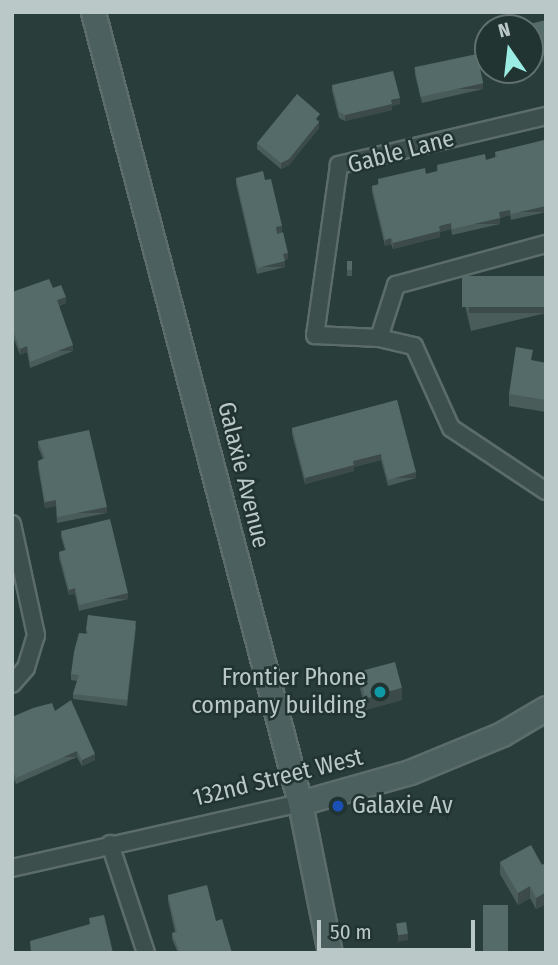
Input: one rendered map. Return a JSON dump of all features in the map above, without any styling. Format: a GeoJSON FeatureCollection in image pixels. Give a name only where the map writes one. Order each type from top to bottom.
{"type":"FeatureCollection","features":[{"type":"Feature","properties":{"kind":"street","name":"Galaxie Avenue"},"geometry":{"type":"LineString","coordinates":[[93,12],[300,803],[330,953]]}},
{"type":"Feature","properties":{"kind":"street","name":"Gable Lane"},"geometry":{"type":"LineString","coordinates":[[379,338],[315,335],[339,165],[546,116]]}},
{"type":"Feature","properties":{"kind":"street"},"geometry":{"type":"LineString","coordinates":[[546,244],[396,285],[379,338],[414,346],[451,428],[546,491]]}},
{"type":"Feature","properties":{"kind":"street"},"geometry":{"type":"LineString","coordinates":[[12,524],[36,635],[26,668],[12,684]]}},
{"type":"Feature","properties":{"kind":"street","name":"132nd Street West"},"geometry":{"type":"LineString","coordinates":[[12,868],[300,803],[410,772],[502,734],[546,708]]}},
{"type":"Feature","properties":{"kind":"street"},"geometry":{"type":"LineString","coordinates":[[110,844],[146,953]]}},
{"type":"Feature","properties":{"kind":"building"},"geometry":{"type":"Polygon","coordinates":[[[544,20],[546,20],[544,56],[544,20]]]}},
{"type":"Feature","properties":{"kind":"building"},"geometry":{"type":"Polygon","coordinates":[[[474,55],[474,84],[480,84],[421,97],[414,67],[474,55]]]}},
{"type":"Feature","properties":{"kind":"building"},"geometry":{"type":"Polygon","coordinates":[[[393,71],[400,98],[391,100],[392,104],[345,115],[339,112],[332,85],[393,71]]]}},
{"type":"Feature","properties":{"kind":"building"},"geometry":{"type":"Polygon","coordinates":[[[297,94],[320,114],[316,119],[319,122],[289,159],[281,163],[257,143],[297,94]]]}},
{"type":"Feature","properties":{"kind":"building"},"geometry":{"type":"Polygon","coordinates":[[[544,140],[546,206],[511,214],[510,210],[499,212],[500,218],[452,229],[451,223],[439,226],[440,231],[393,243],[391,238],[385,240],[372,186],[379,184],[378,179],[425,168],[426,174],[438,171],[437,165],[485,154],[486,160],[497,157],[495,152],[544,140]]]}},
{"type":"Feature","properties":{"kind":"building"},"geometry":{"type":"Polygon","coordinates":[[[263,171],[265,180],[271,179],[282,226],[276,227],[277,234],[283,232],[288,253],[283,254],[285,261],[257,268],[236,178],[263,171]]]}},
{"type":"Feature","properties":{"kind":"building"},"geometry":{"type":"Polygon","coordinates":[[[347,261],[352,261],[352,270],[347,270],[347,261]]]}},
{"type":"Feature","properties":{"kind":"building"},"geometry":{"type":"Polygon","coordinates":[[[462,276],[546,276],[546,307],[462,307],[462,276]]]}},
{"type":"Feature","properties":{"kind":"building"},"geometry":{"type":"Polygon","coordinates":[[[49,279],[53,288],[61,285],[66,297],[57,300],[73,345],[30,362],[27,346],[20,349],[12,328],[12,292],[49,279]]]}},
{"type":"Feature","properties":{"kind":"building"},"geometry":{"type":"Polygon","coordinates":[[[516,347],[533,350],[531,360],[546,363],[546,400],[509,394],[516,347]]]}},
{"type":"Feature","properties":{"kind":"building"},"geometry":{"type":"Polygon","coordinates":[[[397,400],[416,472],[388,480],[381,454],[353,461],[354,465],[305,478],[292,428],[397,400]]]}},
{"type":"Feature","properties":{"kind":"building"},"geometry":{"type":"Polygon","coordinates":[[[89,430],[107,507],[57,517],[56,500],[45,502],[38,461],[45,458],[38,441],[89,430]]]}},
{"type":"Feature","properties":{"kind":"building"},"geometry":{"type":"Polygon","coordinates":[[[110,519],[128,593],[79,605],[75,588],[69,590],[59,552],[66,550],[61,531],[110,519]]]}},
{"type":"Feature","properties":{"kind":"building"},"geometry":{"type":"Polygon","coordinates":[[[88,615],[136,621],[127,700],[73,694],[79,675],[71,674],[74,652],[79,633],[89,634],[86,630],[88,615]]]}},
{"type":"Feature","properties":{"kind":"building"},"geometry":{"type":"Polygon","coordinates":[[[395,662],[402,688],[365,698],[358,672],[395,662]]]}},
{"type":"Feature","properties":{"kind":"building"},"geometry":{"type":"Polygon","coordinates":[[[71,700],[95,754],[82,760],[77,751],[16,778],[12,769],[12,725],[15,726],[12,717],[52,703],[55,711],[71,700]]]}},
{"type":"Feature","properties":{"kind":"building"},"geometry":{"type":"Polygon","coordinates":[[[531,845],[542,865],[546,863],[546,892],[536,898],[530,886],[518,893],[500,862],[531,845]]]}},
{"type":"Feature","properties":{"kind":"building"},"geometry":{"type":"Polygon","coordinates":[[[207,885],[216,921],[222,919],[232,953],[180,953],[172,933],[177,932],[168,895],[207,885]]]}},
{"type":"Feature","properties":{"kind":"building"},"geometry":{"type":"Polygon","coordinates":[[[483,905],[508,905],[508,953],[483,953],[483,905]]]}},
{"type":"Feature","properties":{"kind":"building"},"geometry":{"type":"Polygon","coordinates":[[[104,915],[113,953],[31,953],[30,941],[90,924],[89,918],[104,915]]]}},
{"type":"Feature","properties":{"kind":"building"},"geometry":{"type":"Polygon","coordinates":[[[406,922],[408,934],[398,935],[396,924],[406,922]]]}},
{"type":"Feature","properties":{"kind":"place","name":"Frontier Phone company building"},"geometry":{"type":"Point","coordinates":[380,692]}},
{"type":"Feature","properties":{"kind":"place","name":"Galaxie Av"},"geometry":{"type":"Point","coordinates":[338,806]}}]}
